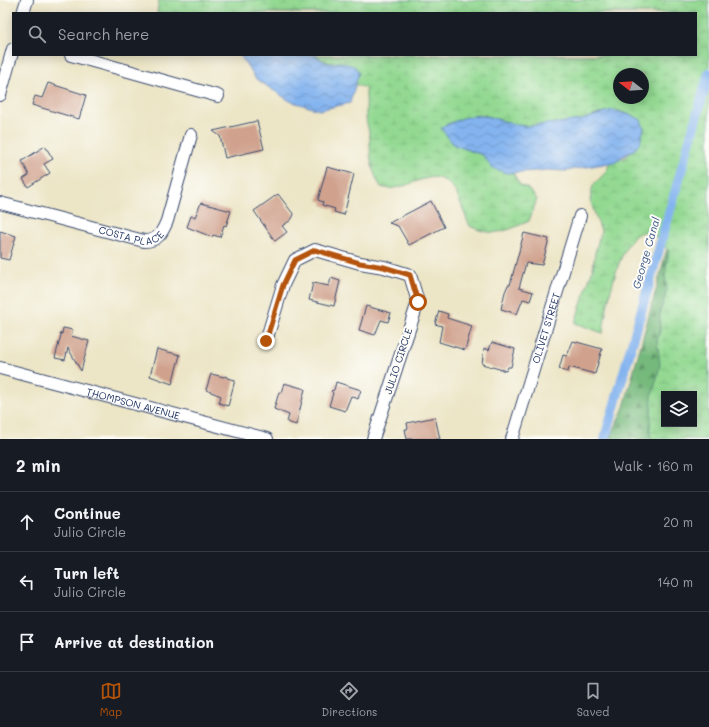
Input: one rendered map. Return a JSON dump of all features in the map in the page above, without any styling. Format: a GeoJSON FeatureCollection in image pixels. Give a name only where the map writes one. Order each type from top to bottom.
{"type":"FeatureCollection","features":[{"type":"Feature","properties":{"kind":"street"},"geometry":{"type":"LineString","coordinates":[[23,12],[27,0]]}},
{"type":"Feature","properties":{"kind":"street"},"geometry":{"type":"LineString","coordinates":[[0,95],[12,53]]}},
{"type":"Feature","properties":{"kind":"street"},"geometry":{"type":"LineString","coordinates":[[75,56],[218,96]]}},
{"type":"Feature","properties":{"kind":"street","name":"COSTA PLACE"},"geometry":{"type":"LineString","coordinates":[[0,203],[144,241],[152,241],[162,233],[167,221],[191,135]]}},
{"type":"Feature","properties":{"kind":"street","name":"OLIVET STREET"},"geometry":{"type":"LineString","coordinates":[[512,439],[580,216]]}},
{"type":"Feature","properties":{"kind":"street","name":"JULIO CIRCLE"},"geometry":{"type":"LineString","coordinates":[[266,341],[283,285],[295,260],[315,250],[410,275],[418,302],[372,439]]}},
{"type":"Feature","properties":{"kind":"street","name":"THOMPSON AVENUE"},"geometry":{"type":"LineString","coordinates":[[0,368],[267,439]]}},
{"type":"Feature","properties":{"kind":"green space"},"geometry":{"type":"Polygon","coordinates":[[[159,0],[709,0],[709,439],[651,439],[650,430],[652,397],[660,365],[657,339],[660,331],[660,313],[667,290],[665,274],[669,251],[655,236],[645,232],[636,235],[628,244],[615,274],[603,333],[575,323],[593,268],[595,253],[601,231],[590,200],[593,185],[605,173],[610,163],[623,159],[632,151],[639,141],[644,128],[634,116],[619,111],[604,112],[582,120],[537,126],[521,126],[484,115],[476,115],[447,124],[454,145],[483,155],[493,168],[513,173],[520,185],[527,188],[537,199],[529,221],[500,232],[486,232],[470,226],[455,191],[444,180],[427,178],[400,187],[381,187],[375,176],[370,152],[370,136],[366,120],[365,88],[355,84],[359,72],[339,62],[327,62],[316,56],[697,56],[697,12],[157,12],[159,0]]]}},
{"type":"Feature","properties":{"kind":"green space"},"geometry":{"type":"Polygon","coordinates":[[[667,249],[669,251],[665,274],[667,290],[660,313],[660,331],[657,339],[660,365],[652,397],[650,430],[651,439],[610,439],[624,407],[667,249]]]}},
{"type":"Feature","properties":{"kind":"water"},"geometry":{"type":"Polygon","coordinates":[[[241,56],[316,56],[325,62],[332,64],[339,62],[354,66],[359,72],[350,103],[319,110],[290,101],[256,79],[241,56]]]}},
{"type":"Feature","properties":{"kind":"water"},"geometry":{"type":"Polygon","coordinates":[[[612,110],[634,116],[641,120],[644,128],[640,143],[635,149],[614,162],[565,171],[548,170],[507,173],[492,168],[483,155],[454,145],[441,128],[458,120],[478,116],[495,118],[519,125],[529,126],[582,120],[612,110]]]}},
{"type":"Feature","properties":{"kind":"building"},"geometry":{"type":"Polygon","coordinates":[[[48,83],[86,95],[79,119],[32,105],[35,96],[42,98],[48,83]]]}},
{"type":"Feature","properties":{"kind":"building"},"geometry":{"type":"Polygon","coordinates":[[[257,121],[264,149],[225,158],[220,136],[213,131],[257,121]]]}},
{"type":"Feature","properties":{"kind":"building"},"geometry":{"type":"Polygon","coordinates":[[[45,146],[53,159],[44,164],[50,173],[28,187],[23,179],[29,175],[22,161],[45,146]]]}},
{"type":"Feature","properties":{"kind":"building"},"geometry":{"type":"Polygon","coordinates":[[[327,167],[354,174],[344,215],[334,212],[335,209],[322,205],[323,202],[318,200],[327,167]]]}},
{"type":"Feature","properties":{"kind":"building"},"geometry":{"type":"Polygon","coordinates":[[[278,194],[294,215],[291,220],[282,226],[287,232],[275,241],[254,211],[278,194]]]}},
{"type":"Feature","properties":{"kind":"building"},"geometry":{"type":"Polygon","coordinates":[[[431,201],[444,227],[409,245],[398,226],[389,223],[431,201]]]}},
{"type":"Feature","properties":{"kind":"building"},"geometry":{"type":"Polygon","coordinates":[[[201,203],[231,211],[226,226],[224,225],[220,237],[213,235],[212,237],[187,227],[191,216],[195,217],[201,203]]]}},
{"type":"Feature","properties":{"kind":"building"},"geometry":{"type":"Polygon","coordinates":[[[0,231],[16,236],[9,260],[0,258],[0,231]]]}},
{"type":"Feature","properties":{"kind":"building"},"geometry":{"type":"Polygon","coordinates":[[[524,233],[549,239],[542,265],[526,263],[519,288],[533,292],[530,301],[523,299],[517,314],[501,309],[505,292],[508,285],[510,285],[524,233]]]}},
{"type":"Feature","properties":{"kind":"building"},"geometry":{"type":"Polygon","coordinates":[[[331,278],[340,281],[334,306],[309,300],[313,283],[329,286],[331,278]]]}},
{"type":"Feature","properties":{"kind":"building"},"geometry":{"type":"Polygon","coordinates":[[[366,306],[391,313],[388,322],[381,320],[375,335],[359,330],[366,306]]]}},
{"type":"Feature","properties":{"kind":"building"},"geometry":{"type":"Polygon","coordinates":[[[439,311],[448,314],[447,318],[472,326],[465,350],[439,342],[442,326],[435,324],[439,311]]]}},
{"type":"Feature","properties":{"kind":"building"},"geometry":{"type":"Polygon","coordinates":[[[63,328],[73,330],[71,336],[89,341],[81,371],[68,348],[65,360],[55,358],[61,335],[60,333],[62,334],[63,328]]]}},
{"type":"Feature","properties":{"kind":"building"},"geometry":{"type":"Polygon","coordinates":[[[573,341],[602,349],[595,374],[569,367],[568,372],[559,369],[563,355],[567,356],[573,341]]]}},
{"type":"Feature","properties":{"kind":"building"},"geometry":{"type":"Polygon","coordinates":[[[492,342],[515,349],[511,367],[508,367],[506,371],[482,364],[484,348],[489,350],[492,342]]]}},
{"type":"Feature","properties":{"kind":"building"},"geometry":{"type":"Polygon","coordinates":[[[157,349],[180,355],[172,384],[150,376],[157,349]]]}},
{"type":"Feature","properties":{"kind":"building"},"geometry":{"type":"Polygon","coordinates":[[[211,374],[224,377],[226,376],[227,378],[235,380],[228,406],[219,403],[221,396],[206,390],[211,374]]]}},
{"type":"Feature","properties":{"kind":"building"},"geometry":{"type":"Polygon","coordinates":[[[336,382],[361,390],[358,399],[351,396],[345,411],[329,406],[333,393],[331,391],[334,390],[336,382]]]}},
{"type":"Feature","properties":{"kind":"building"},"geometry":{"type":"Polygon","coordinates":[[[284,383],[305,389],[296,425],[287,422],[289,415],[274,409],[279,392],[281,393],[284,383]]]}},
{"type":"Feature","properties":{"kind":"building"},"geometry":{"type":"Polygon","coordinates":[[[435,417],[440,439],[407,439],[405,429],[408,429],[407,423],[435,417]]]}},
{"type":"Feature","properties":{"kind":"waterway","name":"George Canal"},"geometry":{"type":"LineString","coordinates":[[605,439],[709,73]]}},
{"type":"Feature","properties":{"kind":"route"},"geometry":{"type":"LineString","coordinates":[[266,341],[283,285],[295,260],[315,250],[410,275],[418,302]]}}]}
